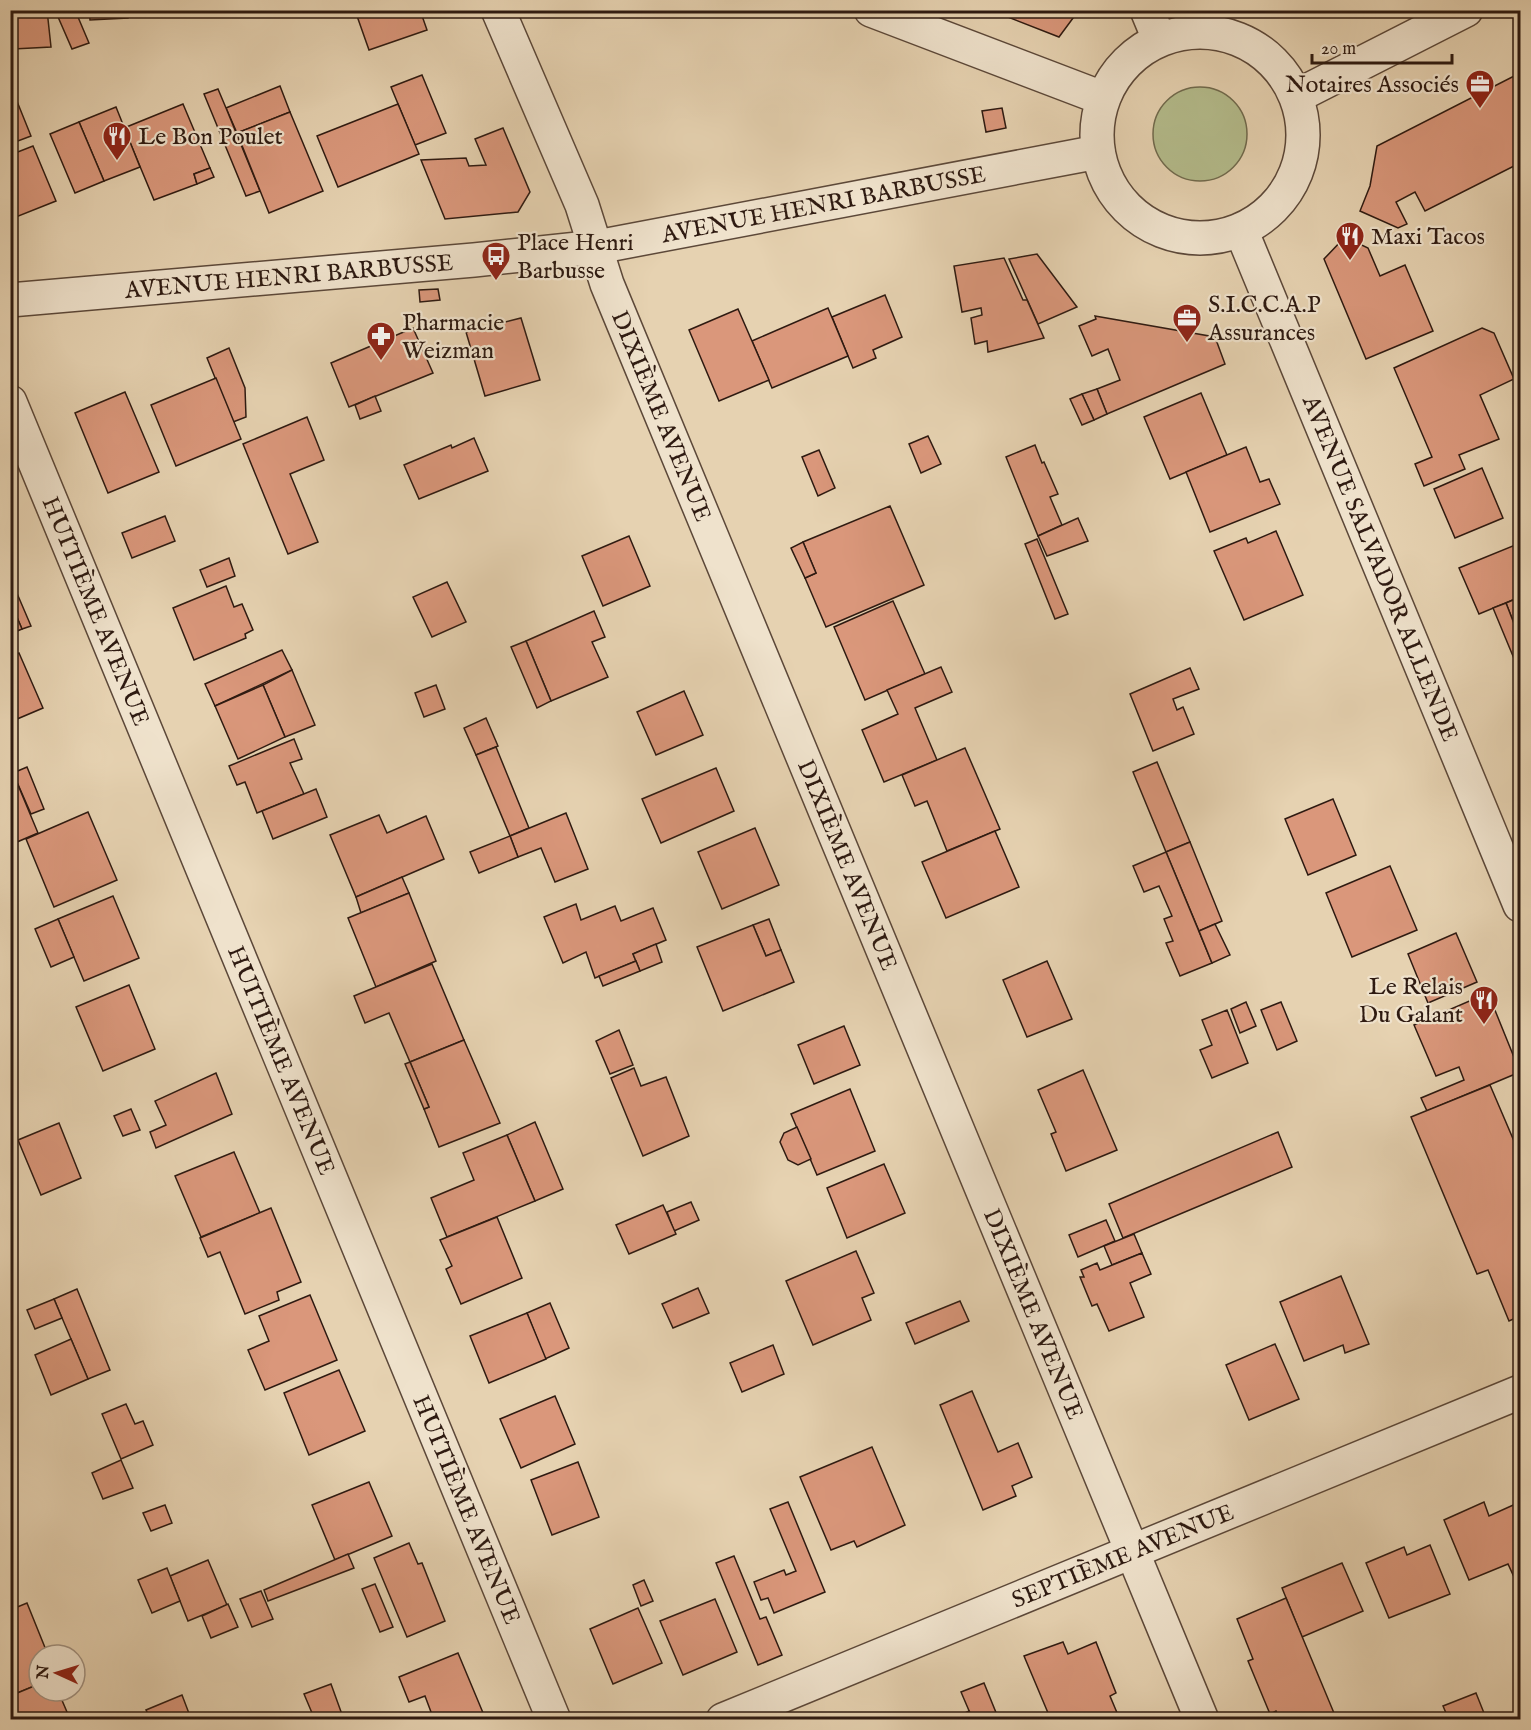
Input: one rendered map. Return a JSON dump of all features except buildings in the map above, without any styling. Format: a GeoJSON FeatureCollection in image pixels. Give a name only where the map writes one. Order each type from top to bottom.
{"type":"FeatureCollection","features":[{"type":"Feature","properties":{"kind":"street","name":"DIXIÈME AVENUE"},"geometry":{"type":"LineString","coordinates":[[498,10],[582,205],[612,295],[1202,1719]]}},
{"type":"Feature","properties":{"kind":"street"},"geometry":{"type":"LineString","coordinates":[[871,10],[1102,98]]}},
{"type":"Feature","properties":{"kind":"street"},"geometry":{"type":"LineString","coordinates":[[1297,96],[1466,10]]}},
{"type":"Feature","properties":{"kind":"street"},"geometry":{"type":"LineString","coordinates":[[1153,25],[1223,33],[1254,46],[1279,67],[1297,96],[1303,122],[1303,148],[1296,174],[1283,197],[1264,217],[1241,230],[1211,238],[1180,237],[1151,226],[1126,207],[1107,182],[1098,152],[1096,134],[1102,98],[1116,74],[1135,54],[1153,25]]}},
{"type":"Feature","properties":{"kind":"street","name":"AVENUE HENRI BARBUSSE"},"geometry":{"type":"LineString","coordinates":[[10,300],[474,260],[597,247],[1098,152]]}},
{"type":"Feature","properties":{"kind":"street","name":"AVENUE SALVADOR ALLENDE"},"geometry":{"type":"LineString","coordinates":[[1241,230],[1521,905]]}},
{"type":"Feature","properties":{"kind":"street","name":"HUITIÈME AVENUE"},"geometry":{"type":"LineString","coordinates":[[10,402],[554,1719]]}},
{"type":"Feature","properties":{"kind":"street","name":"SEPTIÈME AVENUE"},"geometry":{"type":"LineString","coordinates":[[723,1719],[1521,1392]]}},
{"type":"Feature","properties":{"kind":"green space"},"geometry":{"type":"Polygon","coordinates":[[[1200,87],[1218,90],[1233,101],[1244,116],[1247,134],[1244,152],[1233,167],[1218,178],[1200,181],[1182,178],[1167,167],[1156,152],[1153,134],[1156,116],[1167,101],[1182,90],[1200,87]]]}},
{"type":"Feature","properties":{"kind":"place","name":"Notaires Associés"},"geometry":{"type":"Point","coordinates":[1480,110]}},
{"type":"Feature","properties":{"kind":"place","name":"Le Bon Poulet"},"geometry":{"type":"Point","coordinates":[117,162]}},
{"type":"Feature","properties":{"kind":"place","name":"Maxi Tacos"},"geometry":{"type":"Point","coordinates":[1350,262]}},
{"type":"Feature","properties":{"kind":"place","name":"Place Henri Barbusse"},"geometry":{"type":"Point","coordinates":[496,282]}},
{"type":"Feature","properties":{"kind":"place","name":"S.I.C.C.A.P Assurances"},"geometry":{"type":"Point","coordinates":[1187,344]}},
{"type":"Feature","properties":{"kind":"place","name":"Pharmacie Weizman"},"geometry":{"type":"Point","coordinates":[381,362]}},
{"type":"Feature","properties":{"kind":"place","name":"Le Relais Du Galant"},"geometry":{"type":"Point","coordinates":[1484,1026]}}]}
